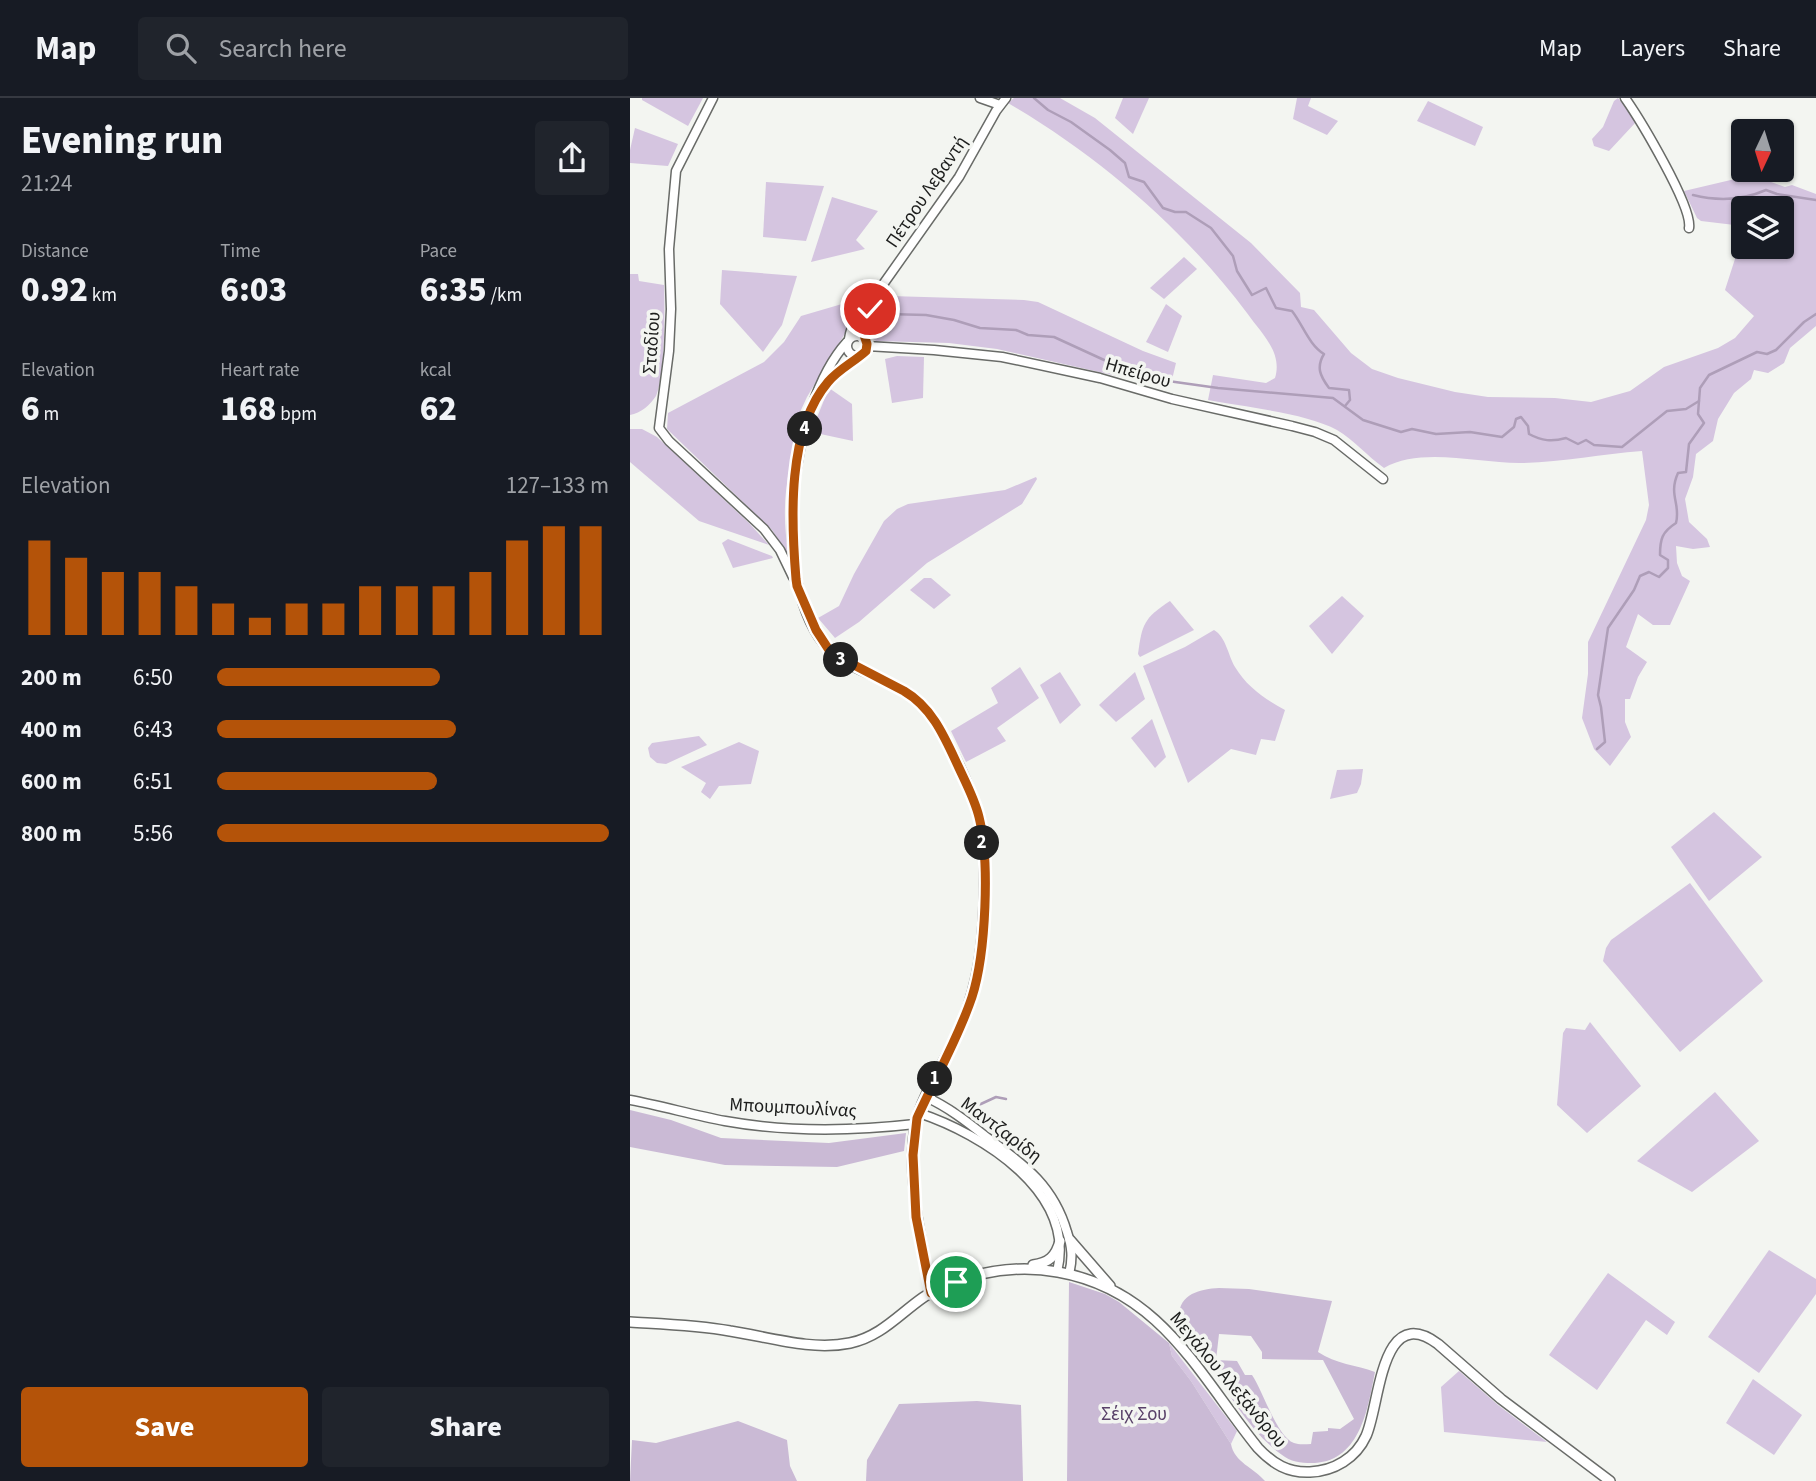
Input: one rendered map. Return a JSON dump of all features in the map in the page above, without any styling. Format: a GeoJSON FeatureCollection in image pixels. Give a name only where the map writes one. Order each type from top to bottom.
{"type":"FeatureCollection","features":[{"type":"Feature","properties":{"kind":"main road"},"geometry":{"type":"LineString","coordinates":[[1010,1269],[1043,1264],[1065,1240],[1114,1290]]}},
{"type":"Feature","properties":{"kind":"main road","name":"Μεγάλου Αλεξάνδρου"},"geometry":{"type":"LineString","coordinates":[[630,1322],[722,1329],[807,1344],[832,1345],[858,1341],[879,1332],[931,1293],[956,1282],[1010,1269],[1057,1272],[1114,1290],[1143,1308],[1167,1331],[1258,1448],[1283,1468],[1300,1472],[1323,1471],[1350,1457],[1367,1434],[1389,1351],[1402,1337],[1416,1334],[1434,1341],[1501,1399],[1610,1481]]}},
{"type":"Feature","properties":{"kind":"street","name":"Σταδίου"},"geometry":{"type":"LineString","coordinates":[[713,98],[676,171],[669,249],[670,341],[659,428],[665,437],[767,533],[780,550],[797,586]]}},
{"type":"Feature","properties":{"kind":"street"},"geometry":{"type":"LineString","coordinates":[[980,98],[1003,101]]}},
{"type":"Feature","properties":{"kind":"street"},"geometry":{"type":"LineString","coordinates":[[1625,98],[1644,125],[1675,186],[1690,219],[1689,228]]}},
{"type":"Feature","properties":{"kind":"street","name":"Πέτρου Λεβαντή"},"geometry":{"type":"LineString","coordinates":[[931,1293],[916,1217],[913,1155],[915,1124],[962,1023],[980,964],[984,870],[979,817],[950,749],[928,711],[916,698],[831,653],[816,630],[797,586],[793,499],[799,452],[829,366],[848,341],[850,331],[860,313],[959,177],[1003,101]]}},
{"type":"Feature","properties":{"kind":"street","name":"Πέτρου Λεβαντή"},"geometry":{"type":"LineString","coordinates":[[866,342],[862,326],[872,300]]}},
{"type":"Feature","properties":{"kind":"street"},"geometry":{"type":"LineString","coordinates":[[814,404],[835,375],[866,351],[866,342],[857,335],[848,341],[849,353],[859,356]]}},
{"type":"Feature","properties":{"kind":"street","name":"Ηπείρου"},"geometry":{"type":"LineString","coordinates":[[866,342],[1002,357],[1100,378],[1172,399],[1315,432],[1334,440],[1383,479]]}},
{"type":"Feature","properties":{"kind":"street","name":"Μαντζαρίδη"},"geometry":{"type":"LineString","coordinates":[[926,1097],[951,1111],[1012,1154],[1038,1178],[1053,1197],[1063,1217],[1065,1240],[1057,1272]]}},
{"type":"Feature","properties":{"kind":"street","name":"Μπουμπουλίνας"},"geometry":{"type":"LineString","coordinates":[[630,1100],[753,1125],[846,1128],[915,1124]]}},
{"type":"Feature","properties":{"kind":"street","name":"Μαντζαρίδη"},"geometry":{"type":"LineString","coordinates":[[919,1113],[959,1128],[1007,1159],[1032,1185],[1045,1202],[1073,1255],[1069,1274]]}},
{"type":"Feature","properties":{"kind":"shaded area"},"geometry":{"type":"Polygon","coordinates":[[[642,98],[703,98],[688,126],[642,98]]]}},
{"type":"Feature","properties":{"kind":"shaded area"},"geometry":{"type":"Polygon","coordinates":[[[1014,98],[1060,98],[1095,118],[1251,243],[1300,293],[1301,307],[1314,310],[1351,353],[1372,369],[1455,392],[1488,397],[1555,398],[1591,402],[1630,391],[1664,367],[1718,348],[1735,338],[1754,316],[1725,290],[1735,259],[1794,259],[1794,196],[1731,196],[1731,225],[1701,221],[1684,191],[1731,180],[1771,182],[1785,187],[1792,185],[1816,194],[1816,326],[1790,348],[1784,363],[1768,373],[1754,370],[1751,379],[1734,393],[1718,419],[1713,441],[1696,454],[1693,477],[1685,499],[1689,522],[1707,539],[1710,547],[1693,549],[1676,546],[1677,563],[1682,576],[1690,581],[1670,625],[1653,625],[1638,614],[1626,647],[1647,662],[1630,699],[1625,699],[1625,722],[1631,737],[1610,766],[1594,749],[1582,718],[1588,674],[1588,642],[1646,520],[1649,505],[1642,451],[1523,463],[1416,458],[1384,468],[1343,434],[1324,424],[1292,415],[1208,400],[1213,375],[1266,383],[1275,378],[1276,360],[1269,343],[1196,252],[1138,196],[1075,146],[1008,103],[1014,98]]]}},
{"type":"Feature","properties":{"kind":"shaded area"},"geometry":{"type":"Polygon","coordinates":[[[1123,98],[1149,98],[1133,134],[1115,118],[1123,98]]]}},
{"type":"Feature","properties":{"kind":"shaded area"},"geometry":{"type":"Polygon","coordinates":[[[1297,98],[1311,98],[1308,106],[1338,121],[1327,135],[1293,119],[1297,98]]]}},
{"type":"Feature","properties":{"kind":"shaded area"},"geometry":{"type":"Polygon","coordinates":[[[1618,98],[1636,122],[1609,151],[1594,146],[1592,139],[1603,127],[1614,101],[1618,98]]]}},
{"type":"Feature","properties":{"kind":"shaded area"},"geometry":{"type":"Polygon","coordinates":[[[1428,101],[1483,127],[1475,146],[1417,121],[1428,101]]]}},
{"type":"Feature","properties":{"kind":"shaded area"},"geometry":{"type":"Polygon","coordinates":[[[635,128],[678,144],[668,166],[630,163],[635,128]]]}},
{"type":"Feature","properties":{"kind":"shaded area"},"geometry":{"type":"Polygon","coordinates":[[[766,182],[824,186],[806,241],[763,237],[766,182]]]}},
{"type":"Feature","properties":{"kind":"shaded area"},"geometry":{"type":"Polygon","coordinates":[[[832,197],[878,211],[856,240],[865,249],[811,262],[832,197]]]}},
{"type":"Feature","properties":{"kind":"shaded area"},"geometry":{"type":"Polygon","coordinates":[[[1184,257],[1197,269],[1164,299],[1150,288],[1184,257]]]}},
{"type":"Feature","properties":{"kind":"shaded area"},"geometry":{"type":"Polygon","coordinates":[[[722,270],[797,276],[782,325],[763,352],[720,304],[722,270]]]}},
{"type":"Feature","properties":{"kind":"shaded area"},"geometry":{"type":"Polygon","coordinates":[[[630,274],[638,274],[639,281],[664,285],[664,310],[663,358],[656,396],[645,408],[630,415],[630,274]]]}},
{"type":"Feature","properties":{"kind":"shaded area"},"geometry":{"type":"Polygon","coordinates":[[[890,296],[1038,302],[1143,351],[1176,363],[1170,388],[997,349],[949,343],[876,341],[869,335],[868,327],[881,300],[890,296]]]}},
{"type":"Feature","properties":{"kind":"shaded area"},"geometry":{"type":"Polygon","coordinates":[[[842,304],[853,305],[856,315],[807,397],[795,423],[798,428],[785,507],[789,556],[772,530],[667,429],[668,413],[764,362],[784,342],[801,316],[842,304]]]}},
{"type":"Feature","properties":{"kind":"shaded area"},"geometry":{"type":"Polygon","coordinates":[[[1166,304],[1182,316],[1168,352],[1146,342],[1166,304]]]}},
{"type":"Feature","properties":{"kind":"shaded area"},"geometry":{"type":"Polygon","coordinates":[[[897,356],[924,357],[923,398],[892,403],[885,359],[897,356]]]}},
{"type":"Feature","properties":{"kind":"shaded area"},"geometry":{"type":"Polygon","coordinates":[[[829,388],[852,404],[853,441],[811,432],[829,388]]]}},
{"type":"Feature","properties":{"kind":"shaded area"},"geometry":{"type":"Polygon","coordinates":[[[630,429],[642,429],[657,437],[769,545],[699,521],[630,462],[630,429]]]}},
{"type":"Feature","properties":{"kind":"shaded area"},"geometry":{"type":"Polygon","coordinates":[[[1036,477],[1022,504],[927,563],[859,622],[835,638],[818,618],[839,606],[884,521],[897,509],[908,504],[1005,490],[1036,477]]]}},
{"type":"Feature","properties":{"kind":"shaded area"},"geometry":{"type":"Polygon","coordinates":[[[728,539],[773,558],[733,568],[722,543],[728,539]]]}},
{"type":"Feature","properties":{"kind":"shaded area"},"geometry":{"type":"Polygon","coordinates":[[[924,578],[931,578],[951,595],[934,609],[910,590],[924,578]]]}},
{"type":"Feature","properties":{"kind":"shaded area"},"geometry":{"type":"Polygon","coordinates":[[[1342,596],[1364,616],[1332,654],[1309,626],[1342,596]]]}},
{"type":"Feature","properties":{"kind":"shaded area"},"geometry":{"type":"Polygon","coordinates":[[[1170,601],[1194,630],[1140,657],[1139,644],[1146,623],[1170,601]]]}},
{"type":"Feature","properties":{"kind":"shaded area"},"geometry":{"type":"Polygon","coordinates":[[[1214,630],[1221,637],[1245,681],[1285,710],[1275,741],[1261,739],[1256,755],[1231,749],[1188,783],[1143,666],[1214,630]]]}},
{"type":"Feature","properties":{"kind":"shaded area"},"geometry":{"type":"Polygon","coordinates":[[[1020,667],[1039,698],[997,728],[1006,741],[966,762],[951,731],[998,703],[991,688],[1020,667]]]}},
{"type":"Feature","properties":{"kind":"shaded area"},"geometry":{"type":"Polygon","coordinates":[[[1060,672],[1081,705],[1060,724],[1040,685],[1060,672]]]}},
{"type":"Feature","properties":{"kind":"shaded area"},"geometry":{"type":"Polygon","coordinates":[[[1135,672],[1145,699],[1116,722],[1099,705],[1135,672]]]}},
{"type":"Feature","properties":{"kind":"shaded area"},"geometry":{"type":"Polygon","coordinates":[[[1152,719],[1166,757],[1155,768],[1131,738],[1152,719]]]}},
{"type":"Feature","properties":{"kind":"shaded area"},"geometry":{"type":"Polygon","coordinates":[[[699,736],[707,745],[666,764],[657,763],[650,757],[648,748],[652,743],[699,736]]]}},
{"type":"Feature","properties":{"kind":"shaded area"},"geometry":{"type":"Polygon","coordinates":[[[739,742],[759,751],[751,784],[719,786],[710,799],[701,792],[706,783],[681,767],[739,742]]]}},
{"type":"Feature","properties":{"kind":"shaded area"},"geometry":{"type":"Polygon","coordinates":[[[1363,769],[1357,793],[1330,799],[1337,770],[1363,769]]]}},
{"type":"Feature","properties":{"kind":"shaded area"},"geometry":{"type":"Polygon","coordinates":[[[1714,812],[1762,857],[1709,901],[1671,847],[1714,812]]]}},
{"type":"Feature","properties":{"kind":"shaded area"},"geometry":{"type":"Polygon","coordinates":[[[1690,883],[1763,981],[1680,1052],[1603,961],[1611,940],[1690,883]]]}},
{"type":"Feature","properties":{"kind":"shaded area"},"geometry":{"type":"Polygon","coordinates":[[[1590,1022],[1641,1086],[1587,1133],[1557,1105],[1563,1033],[1566,1028],[1585,1030],[1590,1022]]]}},
{"type":"Feature","properties":{"kind":"shaded area"},"geometry":{"type":"Polygon","coordinates":[[[1715,1092],[1759,1141],[1692,1192],[1637,1161],[1715,1092]]]}},
{"type":"Feature","properties":{"kind":"shaded area"},"geometry":{"type":"Polygon","coordinates":[[[1769,1250],[1816,1279],[1816,1294],[1759,1373],[1708,1337],[1769,1250]]]}},
{"type":"Feature","properties":{"kind":"shaded area"},"geometry":{"type":"Polygon","coordinates":[[[1608,1273],[1675,1322],[1667,1335],[1646,1320],[1597,1390],[1549,1355],[1608,1273]]]}},
{"type":"Feature","properties":{"kind":"shaded area"},"geometry":{"type":"Polygon","coordinates":[[[1169,1343],[1237,1431],[1231,1444],[1172,1356],[1169,1343]]]}},
{"type":"Feature","properties":{"kind":"shaded area"},"geometry":{"type":"Polygon","coordinates":[[[1459,1371],[1547,1442],[1444,1432],[1441,1387],[1459,1371]]]}},
{"type":"Feature","properties":{"kind":"shaded area"},"geometry":{"type":"Polygon","coordinates":[[[1753,1379],[1802,1415],[1774,1455],[1726,1423],[1753,1379]]]}},
{"type":"Feature","properties":{"kind":"green space"},"geometry":{"type":"Polygon","coordinates":[[[630,1110],[671,1120],[721,1138],[829,1143],[906,1133],[904,1151],[837,1167],[725,1165],[630,1147],[630,1110]]]}},
{"type":"Feature","properties":{"kind":"green space","name":"Σέιχ Σου"},"geometry":{"type":"Polygon","coordinates":[[[1069,1282],[1105,1294],[1119,1302],[1169,1343],[1172,1356],[1191,1381],[1236,1456],[1265,1481],[1067,1481],[1069,1282]]]}},
{"type":"Feature","properties":{"kind":"green space"},"geometry":{"type":"Polygon","coordinates":[[[1212,1289],[1249,1289],[1332,1301],[1318,1352],[1339,1362],[1375,1372],[1360,1430],[1343,1452],[1330,1460],[1315,1463],[1296,1462],[1273,1448],[1253,1427],[1210,1366],[1210,1359],[1179,1318],[1182,1303],[1186,1298],[1212,1289]],[[1219,1334],[1216,1360],[1237,1361],[1245,1375],[1252,1375],[1276,1423],[1288,1439],[1296,1444],[1311,1444],[1313,1432],[1328,1431],[1328,1428],[1340,1429],[1354,1419],[1323,1360],[1262,1359],[1262,1352],[1251,1336],[1219,1334]]]}},
{"type":"Feature","properties":{"kind":"green space"},"geometry":{"type":"Polygon","coordinates":[[[977,1401],[1021,1405],[1023,1481],[866,1481],[867,1460],[899,1404],[977,1401]]]}},
{"type":"Feature","properties":{"kind":"green space"},"geometry":{"type":"Polygon","coordinates":[[[738,1421],[787,1440],[790,1466],[797,1481],[630,1481],[632,1440],[656,1443],[738,1421]]]}},
{"type":"Feature","properties":{"kind":"waterway"},"geometry":{"type":"LineString","coordinates":[[1034,98],[1110,150],[1125,163],[1129,177],[1144,182],[1163,208],[1186,212],[1211,228],[1233,256],[1237,271],[1252,295],[1266,288],[1276,308],[1292,311],[1310,340],[1324,354],[1320,371],[1329,388],[1349,390],[1350,400],[1345,406]]}},
{"type":"Feature","properties":{"kind":"waterway"},"geometry":{"type":"LineString","coordinates":[[1693,195],[1730,198],[1766,190],[1816,200]]}},
{"type":"Feature","properties":{"kind":"waterway"},"geometry":{"type":"LineString","coordinates":[[887,314],[926,315],[980,328],[1016,330],[1028,335],[1054,337],[1152,382],[1161,380],[1333,398],[1363,420],[1401,432],[1412,429],[1436,434],[1470,432],[1502,437],[1514,427],[1516,419],[1521,417],[1528,426],[1529,434],[1538,438],[1566,438],[1578,444],[1586,440],[1594,445],[1622,447],[1667,411],[1686,409],[1699,401],[1700,388],[1709,375],[1757,352],[1767,354],[1776,350],[1816,314]]}},
{"type":"Feature","properties":{"kind":"waterway"},"geometry":{"type":"LineString","coordinates":[[1597,749],[1605,742],[1598,695],[1608,628],[1634,590],[1640,576],[1649,572],[1659,577],[1668,568],[1668,560],[1660,555],[1661,545],[1665,533],[1676,523],[1675,481],[1678,473],[1686,472],[1689,444],[1704,423],[1698,414],[1699,401]]}},
{"type":"Feature","properties":{"kind":"waterway"},"geometry":{"type":"LineString","coordinates":[[970,1109],[996,1097],[1006,1099]]}},
{"type":"Feature","properties":{"kind":"route"},"geometry":{"type":"LineString","coordinates":[[870,309],[862,329],[867,344],[866,351],[840,370],[823,388],[814,404],[802,442],[792,509],[796,579],[816,630],[831,653],[916,698],[928,711],[947,742],[979,817],[984,870],[980,964],[967,1010],[917,1118],[913,1155],[916,1217],[931,1293],[956,1282]]}}]}
